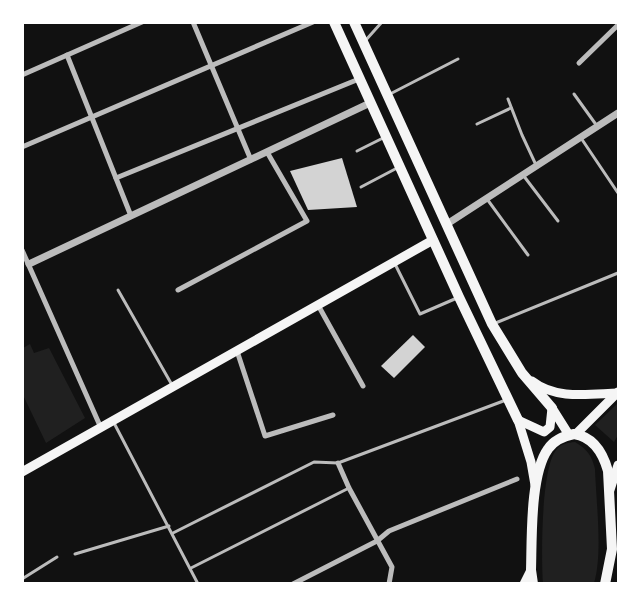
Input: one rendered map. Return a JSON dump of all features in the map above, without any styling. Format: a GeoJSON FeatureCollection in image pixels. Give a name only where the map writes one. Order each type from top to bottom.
{"type":"FeatureCollection","features":[{"type":"Feature","properties":{"kind":"highway"},"geometry":{"type":"LineString","coordinates":[[334,22],[459,297],[518,420]]}},
{"type":"Feature","properties":{"kind":"highway"},"geometry":{"type":"LineString","coordinates":[[354,22],[492,324],[522,373],[552,408]]}},
{"type":"Feature","properties":{"kind":"highway"},"geometry":{"type":"LineString","coordinates":[[533,584],[531,570],[535,486],[542,459],[556,441],[573,434],[586,438],[599,449],[605,458],[608,471],[612,549],[605,584]]}},
{"type":"Feature","properties":{"kind":"highway"},"geometry":{"type":"LineString","coordinates":[[610,515],[618,539]]}},
{"type":"Feature","properties":{"kind":"main road"},"geometry":{"type":"LineString","coordinates":[[22,472],[433,240]]}},
{"type":"Feature","properties":{"kind":"main road"},"geometry":{"type":"LineString","coordinates":[[522,373],[536,384],[553,392],[574,395],[618,392]]}},
{"type":"Feature","properties":{"kind":"main road"},"geometry":{"type":"LineString","coordinates":[[552,408],[573,434],[618,392]]}},
{"type":"Feature","properties":{"kind":"main road"},"geometry":{"type":"LineString","coordinates":[[518,420],[544,432],[550,427],[552,408]]}},
{"type":"Feature","properties":{"kind":"main road"},"geometry":{"type":"LineString","coordinates":[[518,420],[531,462],[535,486]]}},
{"type":"Feature","properties":{"kind":"main road"},"geometry":{"type":"LineString","coordinates":[[610,490],[618,465]]}},
{"type":"Feature","properties":{"kind":"main road"},"geometry":{"type":"LineString","coordinates":[[524,584],[531,570]]}},
{"type":"Feature","properties":{"kind":"street"},"geometry":{"type":"LineString","coordinates":[[22,75],[142,22]]}},
{"type":"Feature","properties":{"kind":"street"},"geometry":{"type":"LineString","coordinates":[[193,22],[251,160]]}},
{"type":"Feature","properties":{"kind":"street"},"geometry":{"type":"LineString","coordinates":[[22,147],[313,22]]}},
{"type":"Feature","properties":{"kind":"street"},"geometry":{"type":"LineString","coordinates":[[579,63],[618,25]]}},
{"type":"Feature","properties":{"kind":"street"},"geometry":{"type":"LineString","coordinates":[[67,55],[131,216]]}},
{"type":"Feature","properties":{"kind":"street"},"geometry":{"type":"LineString","coordinates":[[116,178],[359,79]]}},
{"type":"Feature","properties":{"kind":"street"},"geometry":{"type":"LineString","coordinates":[[29,264],[370,103]]}},
{"type":"Feature","properties":{"kind":"street"},"geometry":{"type":"LineString","coordinates":[[447,224],[618,113]]}},
{"type":"Feature","properties":{"kind":"street"},"geometry":{"type":"LineString","coordinates":[[178,290],[306,221],[267,152]]}},
{"type":"Feature","properties":{"kind":"street"},"geometry":{"type":"LineString","coordinates":[[22,250],[101,428]]}},
{"type":"Feature","properties":{"kind":"street"},"geometry":{"type":"LineString","coordinates":[[318,304],[363,386]]}},
{"type":"Feature","properties":{"kind":"street"},"geometry":{"type":"LineString","coordinates":[[236,351],[265,436],[333,415]]}},
{"type":"Feature","properties":{"kind":"street"},"geometry":{"type":"LineString","coordinates":[[338,463],[349,488],[392,567],[388,584]]}},
{"type":"Feature","properties":{"kind":"street"},"geometry":{"type":"LineString","coordinates":[[293,584],[377,541],[389,531],[517,479]]}},
{"type":"Feature","properties":{"kind":"lane"},"geometry":{"type":"LineString","coordinates":[[363,43],[382,22]]}},
{"type":"Feature","properties":{"kind":"lane"},"geometry":{"type":"LineString","coordinates":[[387,95],[458,60]]}},
{"type":"Feature","properties":{"kind":"lane"},"geometry":{"type":"LineString","coordinates":[[574,94],[597,127]]}},
{"type":"Feature","properties":{"kind":"lane"},"geometry":{"type":"LineString","coordinates":[[508,99],[537,166]]}},
{"type":"Feature","properties":{"kind":"lane"},"geometry":{"type":"LineString","coordinates":[[477,124],[512,108]]}},
{"type":"Feature","properties":{"kind":"lane"},"geometry":{"type":"LineString","coordinates":[[356,151],[386,136]]}},
{"type":"Feature","properties":{"kind":"lane"},"geometry":{"type":"LineString","coordinates":[[581,138],[618,193]]}},
{"type":"Feature","properties":{"kind":"lane"},"geometry":{"type":"LineString","coordinates":[[361,187],[399,166]]}},
{"type":"Feature","properties":{"kind":"lane"},"geometry":{"type":"LineString","coordinates":[[523,175],[558,221]]}},
{"type":"Feature","properties":{"kind":"lane"},"geometry":{"type":"LineString","coordinates":[[487,198],[528,255]]}},
{"type":"Feature","properties":{"kind":"lane"},"geometry":{"type":"LineString","coordinates":[[394,261],[420,314],[459,297]]}},
{"type":"Feature","properties":{"kind":"lane"},"geometry":{"type":"LineString","coordinates":[[492,324],[618,273]]}},
{"type":"Feature","properties":{"kind":"lane"},"geometry":{"type":"LineString","coordinates":[[118,290],[173,387]]}},
{"type":"Feature","properties":{"kind":"lane"},"geometry":{"type":"LineString","coordinates":[[173,532],[314,462],[338,463],[507,400]]}},
{"type":"Feature","properties":{"kind":"lane"},"geometry":{"type":"LineString","coordinates":[[113,421],[173,532],[198,584]]}},
{"type":"Feature","properties":{"kind":"lane"},"geometry":{"type":"LineString","coordinates":[[191,568],[349,488]]}},
{"type":"Feature","properties":{"kind":"lane"},"geometry":{"type":"LineString","coordinates":[[76,554],[169,526]]}},
{"type":"Feature","properties":{"kind":"lane"},"geometry":{"type":"LineString","coordinates":[[22,579],[57,557]]}},
{"type":"Feature","properties":{"kind":"shaded area"},"geometry":{"type":"Polygon","coordinates":[[[30,344],[34,353],[49,348],[85,418],[46,443],[23,395],[23,348],[30,344]]]}},
{"type":"Feature","properties":{"kind":"shaded area"},"geometry":{"type":"Polygon","coordinates":[[[618,403],[618,435],[614,442],[595,425],[618,403]]]}},
{"type":"Feature","properties":{"kind":"shaded area"},"geometry":{"type":"Polygon","coordinates":[[[575,442],[588,453],[595,469],[599,543],[597,571],[594,583],[543,583],[543,513],[548,473],[552,458],[557,449],[563,444],[575,442]]]}},
{"type":"Feature","properties":{"kind":"building"},"geometry":{"type":"Polygon","coordinates":[[[342,158],[357,207],[308,210],[290,171],[342,158]]]}},
{"type":"Feature","properties":{"kind":"building"},"geometry":{"type":"Polygon","coordinates":[[[413,335],[425,347],[394,378],[381,366],[413,335]]]}}]}
